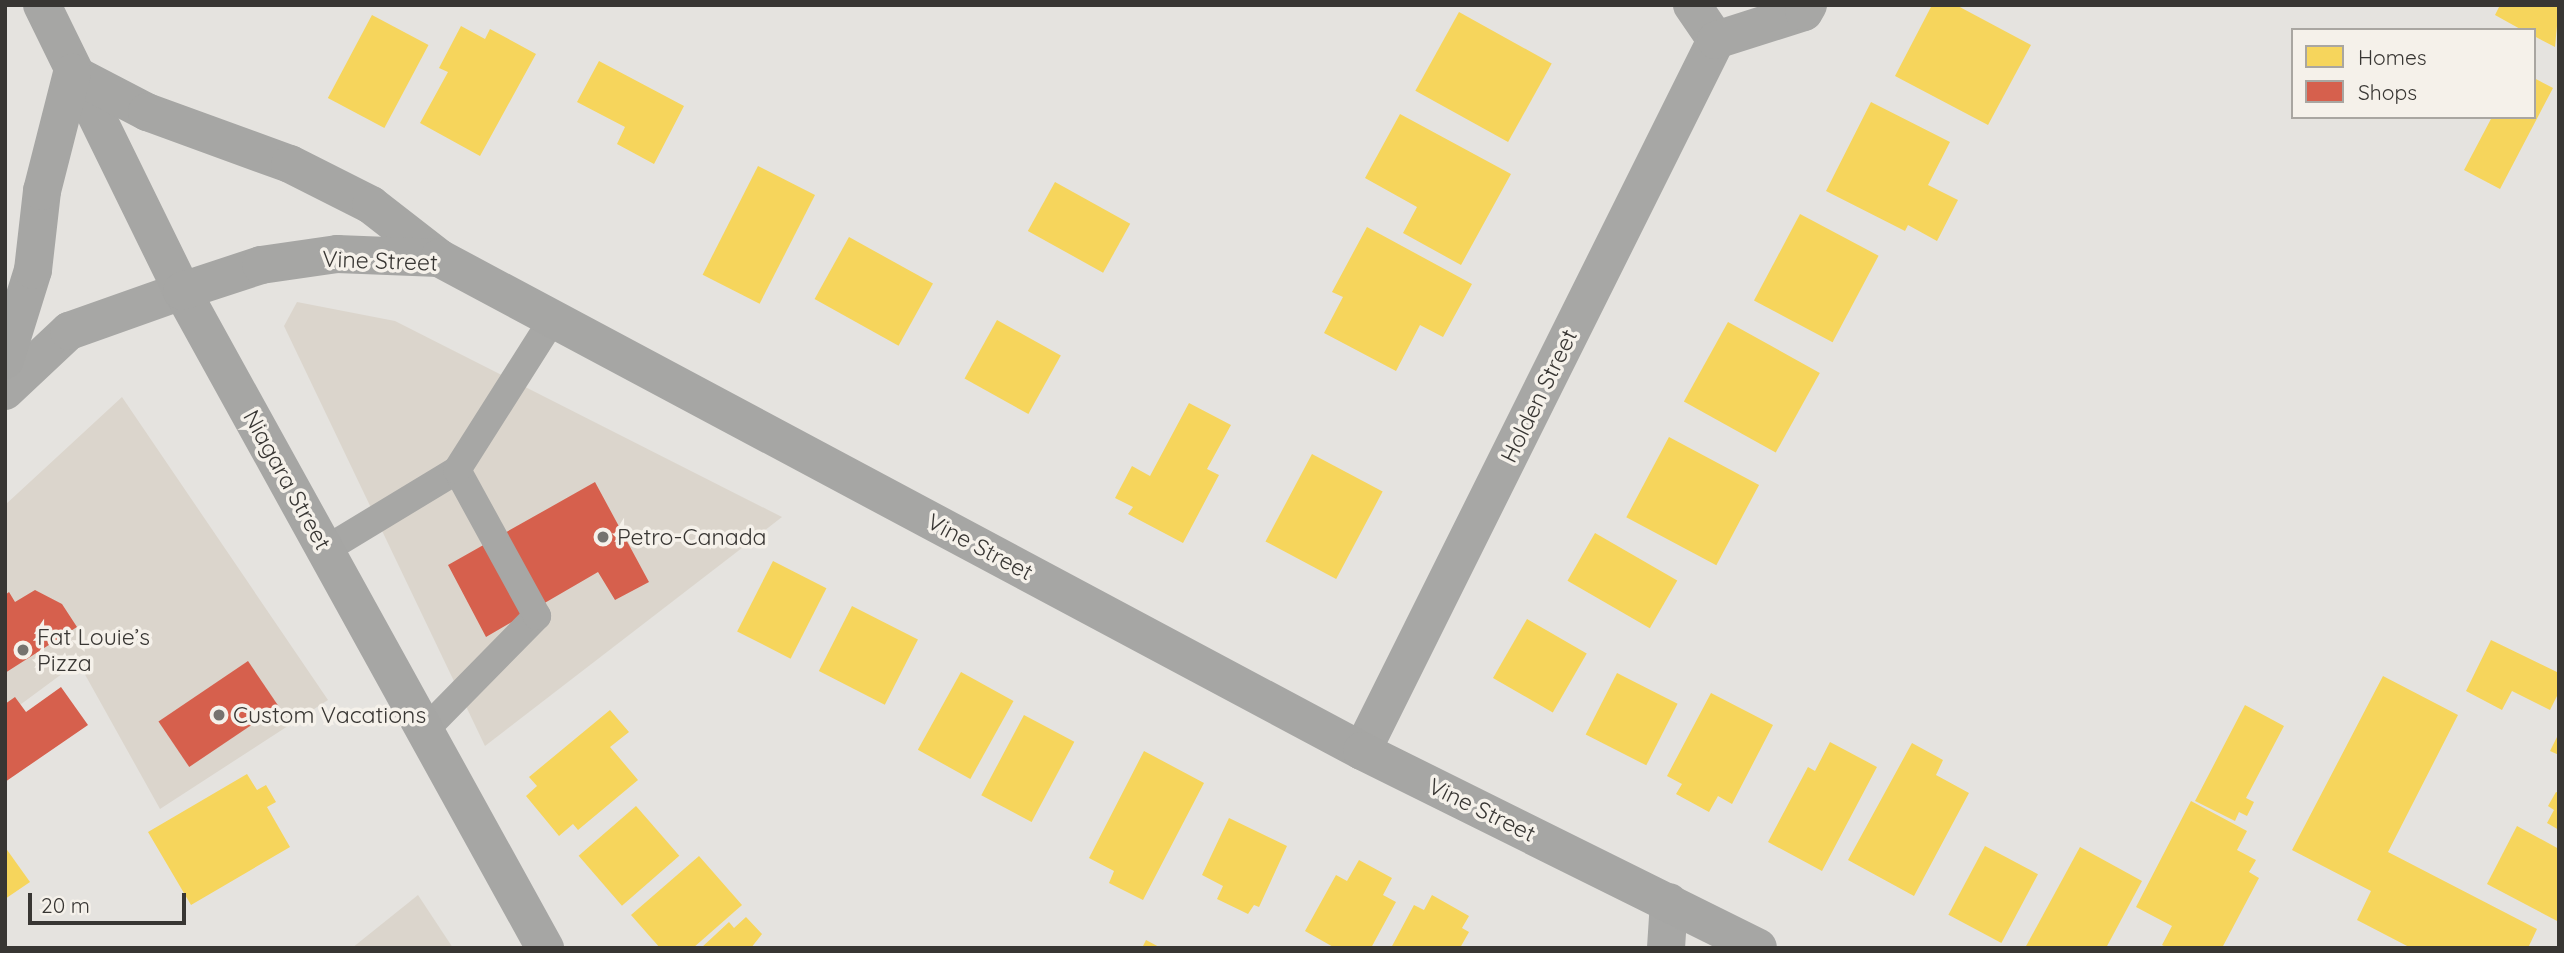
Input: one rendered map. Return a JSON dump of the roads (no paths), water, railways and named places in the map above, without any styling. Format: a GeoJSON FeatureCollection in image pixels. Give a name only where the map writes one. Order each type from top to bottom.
{"type":"FeatureCollection","features":[{"type":"Feature","properties":{"kind":"main road","name":"Niagara Street"},"geometry":{"type":"LineString","coordinates":[[42,5],[72,73],[182,291],[545,948]]}},
{"type":"Feature","properties":{"kind":"main road"},"geometry":{"type":"LineString","coordinates":[[5,360],[33,270],[42,191],[72,73],[147,112],[290,164],[360,200],[439,258]]}},
{"type":"Feature","properties":{"kind":"main road","name":"Vine Street"},"geometry":{"type":"LineString","coordinates":[[182,291],[261,265],[337,254],[439,258],[1362,751],[1758,948]]}},
{"type":"Feature","properties":{"kind":"street"},"geometry":{"type":"LineString","coordinates":[[1692,5],[1716,40],[1804,12],[1808,5]]}},
{"type":"Feature","properties":{"kind":"street","name":"Holden Street"},"geometry":{"type":"LineString","coordinates":[[1362,751],[1716,40]]}},
{"type":"Feature","properties":{"kind":"street"},"geometry":{"type":"LineString","coordinates":[[5,391],[69,331],[182,291]]}},
{"type":"Feature","properties":{"kind":"street"},"geometry":{"type":"LineString","coordinates":[[1666,948],[1669,902]]}},
{"type":"Feature","properties":{"kind":"lane"},"geometry":{"type":"LineString","coordinates":[[325,550],[457,470],[553,319]]}},
{"type":"Feature","properties":{"kind":"lane"},"geometry":{"type":"LineString","coordinates":[[425,730],[537,616],[457,470]]}},
{"type":"Feature","properties":{"kind":"place","name":"Petro-Canada"},"geometry":{"type":"Point","coordinates":[603,537]}},
{"type":"Feature","properties":{"kind":"place","name":"Fat Louie’s Pizza"},"geometry":{"type":"Point","coordinates":[23,650]}},
{"type":"Feature","properties":{"kind":"place","name":"Custom Vacations"},"geometry":{"type":"Point","coordinates":[219,715]}}]}
